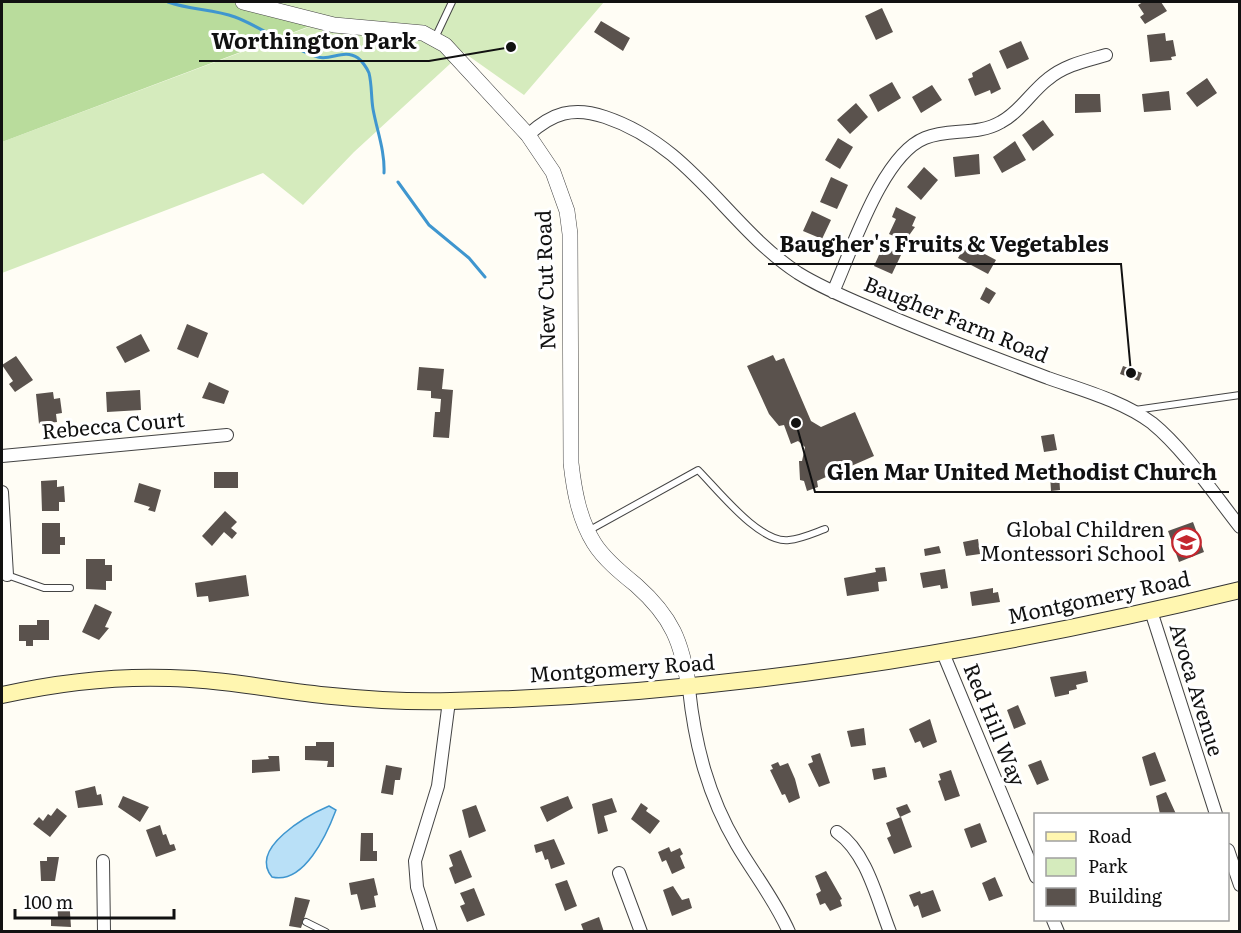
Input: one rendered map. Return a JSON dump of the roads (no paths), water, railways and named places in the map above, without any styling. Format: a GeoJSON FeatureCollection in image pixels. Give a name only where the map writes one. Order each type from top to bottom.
{"type":"FeatureCollection","features":[{"type":"Feature","properties":{"kind":"main road","name":"Montgomery Road"},"geometry":{"type":"LineString","coordinates":[[2,695],[73,683],[170,678],[246,684],[330,696],[448,702],[688,689],[943,653],[1151,611],[1239,590]]}},
{"type":"Feature","properties":{"kind":"street","name":"New Cut Road"},"geometry":{"type":"LineString","coordinates":[[243,2],[334,25],[423,33],[435,38],[453,53],[528,135],[553,172],[567,211],[571,463],[574,490],[594,543],[615,568],[662,610],[675,632],[684,656],[688,689]]}},
{"type":"Feature","properties":{"kind":"street"},"geometry":{"type":"LineString","coordinates":[[833,292],[885,176],[902,153],[924,138],[992,127],[1012,115],[1058,72],[1071,65],[1106,56]]}},
{"type":"Feature","properties":{"kind":"street","name":"Baugher Farm Road"},"geometry":{"type":"LineString","coordinates":[[528,135],[554,115],[569,111],[606,117],[631,128],[691,171],[776,256],[796,272],[833,292],[912,326],[1131,411],[1153,425],[1239,527]]}},
{"type":"Feature","properties":{"kind":"street","name":"Rebecca Court"},"geometry":{"type":"LineString","coordinates":[[2,456],[227,435]]}},
{"type":"Feature","properties":{"kind":"street"},"geometry":{"type":"LineString","coordinates":[[2,492],[7,575]]}},
{"type":"Feature","properties":{"kind":"street","name":"Avoca Avenue"},"geometry":{"type":"LineString","coordinates":[[1151,611],[1216,813]]}},
{"type":"Feature","properties":{"kind":"street","name":"Red Hill Way"},"geometry":{"type":"LineString","coordinates":[[943,653],[1034,875]]}},
{"type":"Feature","properties":{"kind":"street"},"geometry":{"type":"LineString","coordinates":[[688,689],[694,735],[711,793],[732,837],[776,904],[789,932]]}},
{"type":"Feature","properties":{"kind":"street"},"geometry":{"type":"LineString","coordinates":[[431,932],[417,887],[415,861],[438,786],[448,702]]}},
{"type":"Feature","properties":{"kind":"street"},"geometry":{"type":"LineString","coordinates":[[837,832],[847,839],[860,859],[890,932]]}},
{"type":"Feature","properties":{"kind":"street"},"geometry":{"type":"LineString","coordinates":[[1229,856],[1239,885]]}},
{"type":"Feature","properties":{"kind":"street"},"geometry":{"type":"LineString","coordinates":[[102,861],[104,932]]}},
{"type":"Feature","properties":{"kind":"street"},"geometry":{"type":"LineString","coordinates":[[619,873],[641,932]]}},
{"type":"Feature","properties":{"kind":"lane"},"geometry":{"type":"LineString","coordinates":[[435,38],[452,2]]}},
{"type":"Feature","properties":{"kind":"lane"},"geometry":{"type":"LineString","coordinates":[[1131,411],[1239,394]]}},
{"type":"Feature","properties":{"kind":"lane"},"geometry":{"type":"LineString","coordinates":[[588,531],[698,470],[756,527],[772,539],[790,540],[825,529]]}},
{"type":"Feature","properties":{"kind":"lane"},"geometry":{"type":"LineString","coordinates":[[7,575],[44,588],[70,588]]}},
{"type":"Feature","properties":{"kind":"lane"},"geometry":{"type":"LineString","coordinates":[[306,922],[326,932]]}},
{"type":"Feature","properties":{"kind":"water"},"geometry":{"type":"Polygon","coordinates":[[[329,806],[336,810],[313,856],[294,873],[284,877],[272,877],[267,866],[268,855],[274,844],[295,825],[329,806]]]}},
{"type":"Feature","properties":{"kind":"waterway"},"geometry":{"type":"LineString","coordinates":[[168,2],[235,17],[318,57],[348,54],[358,58],[369,73],[384,173]]}},
{"type":"Feature","properties":{"kind":"waterway"},"geometry":{"type":"LineString","coordinates":[[398,182],[429,225],[469,258],[485,277]]}},
{"type":"Feature","properties":{"kind":"place","name":"Worthington Park"},"geometry":{"type":"Point","coordinates":[511,47]}},
{"type":"Feature","properties":{"kind":"place","name":"Baugher's Fruits & Vegetables"},"geometry":{"type":"Point","coordinates":[1131,373]}},
{"type":"Feature","properties":{"kind":"place","name":"Glen Mar United Methodist Church"},"geometry":{"type":"Point","coordinates":[796,423]}},
{"type":"Feature","properties":{"kind":"place","name":"Global Children Montessori School"},"geometry":{"type":"Point","coordinates":[1186,542]}}]}
